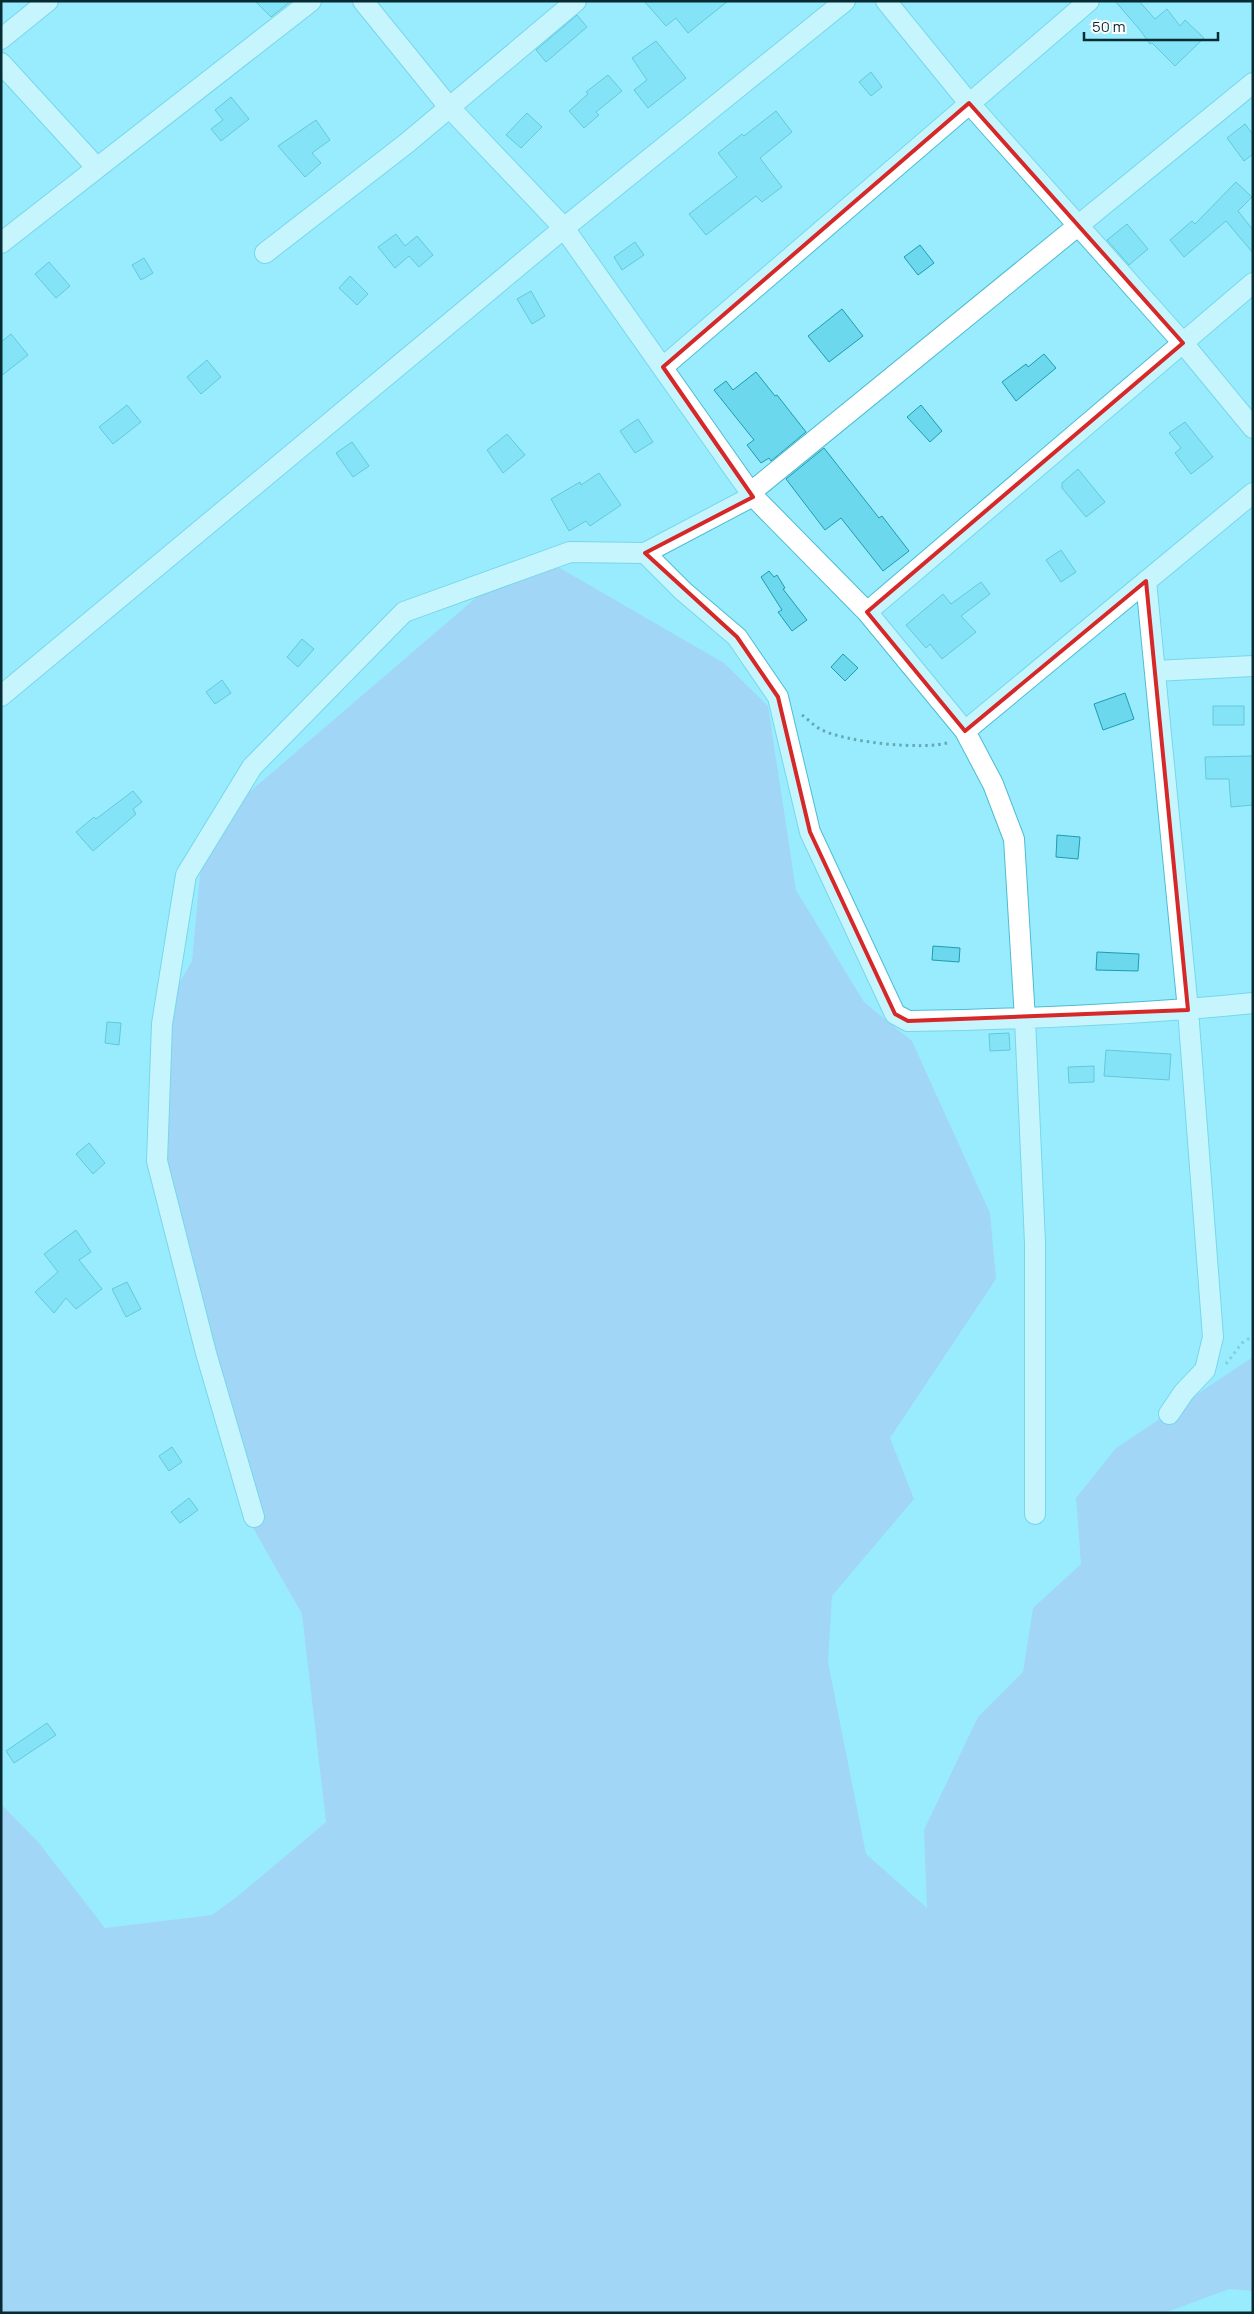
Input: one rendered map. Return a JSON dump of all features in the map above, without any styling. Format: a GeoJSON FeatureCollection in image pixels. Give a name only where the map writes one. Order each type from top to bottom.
{"type":"FeatureCollection","features":[{"type":"Feature","properties":{"kind":"street"},"geometry":{"type":"LineString","coordinates":[[1,39],[48,1]]}},
{"type":"Feature","properties":{"kind":"street"},"geometry":{"type":"LineString","coordinates":[[1,243],[311,1]]}},
{"type":"Feature","properties":{"kind":"street"},"geometry":{"type":"LineString","coordinates":[[363,1],[449,107],[564,228],[752,495],[867,612],[965,731],[993,784],[1014,839],[1025,1019],[1035,1243],[1035,1514]]}},
{"type":"Feature","properties":{"kind":"street"},"geometry":{"type":"LineString","coordinates":[[265,253],[449,107],[576,1]]}},
{"type":"Feature","properties":{"kind":"street"},"geometry":{"type":"LineString","coordinates":[[1,696],[564,228],[844,1]]}},
{"type":"Feature","properties":{"kind":"street"},"geometry":{"type":"LineString","coordinates":[[886,1],[969,104],[1079,225],[1253,428]]}},
{"type":"Feature","properties":{"kind":"street"},"geometry":{"type":"LineString","coordinates":[[663,367],[1089,1]]}},
{"type":"Feature","properties":{"kind":"street"},"geometry":{"type":"LineString","coordinates":[[1,62],[97,168]]}},
{"type":"Feature","properties":{"kind":"street"},"geometry":{"type":"LineString","coordinates":[[254,1517],[206,1353],[157,1161],[162,1024],[186,875],[252,767],[404,612],[570,552],[645,552],[752,495],[1253,83]]}},
{"type":"Feature","properties":{"kind":"street"},"geometry":{"type":"LineString","coordinates":[[867,612],[1253,283]]}},
{"type":"Feature","properties":{"kind":"street"},"geometry":{"type":"LineString","coordinates":[[965,731],[1253,493]]}},
{"type":"Feature","properties":{"kind":"street"},"geometry":{"type":"LineString","coordinates":[[645,552],[684,591],[737,637],[778,698],[810,832],[894,1014],[908,1021],[1025,1019],[1188,1010],[1253,1003]]}},
{"type":"Feature","properties":{"kind":"street"},"geometry":{"type":"LineString","coordinates":[[1146,581],[1188,1010],[1213,1337],[1204,1370],[1184,1392],[1169,1414]]}},
{"type":"Feature","properties":{"kind":"street"},"geometry":{"type":"LineString","coordinates":[[1155,671],[1253,666]]}},
{"type":"Feature","properties":{"kind":"path"},"geometry":{"type":"LineString","coordinates":[[778,698],[821,730],[865,742],[931,746],[949,743],[965,731]]}},
{"type":"Feature","properties":{"kind":"highlighted area"},"geometry":{"type":"Polygon","coordinates":[[[969,103],[1183,343],[867,612],[965,731],[1146,581],[1188,1010],[908,1021],[895,1014],[810,832],[778,697],[737,637],[645,553],[753,497],[663,367],[969,103]]]}},
{"type":"Feature","properties":{"kind":"shaded area"},"geometry":{"type":"Polygon","coordinates":[[[553,564],[724,663],[768,706],[796,890],[864,1002],[912,1041],[990,1213],[996,1279],[890,1438],[914,1499],[832,1596],[828,1662],[866,1854],[927,1908],[924,1830],[978,1717],[1023,1672],[1033,1608],[1081,1564],[1076,1498],[1116,1448],[1253,1357],[1253,2291],[1229,2289],[1165,2313],[1,2313],[1,1804],[39,1843],[105,1928],[212,1915],[238,1896],[326,1822],[302,1614],[253,1528],[158,1200],[168,1003],[192,961],[204,831],[492,584],[553,564]]]}},
{"type":"Feature","properties":{"kind":"building"},"geometry":{"type":"Polygon","coordinates":[[[255,1],[291,1],[271,17],[255,1]]]}},
{"type":"Feature","properties":{"kind":"building"},"geometry":{"type":"Polygon","coordinates":[[[644,1],[728,1],[688,33],[676,18],[666,26],[644,1]]]}},
{"type":"Feature","properties":{"kind":"building"},"geometry":{"type":"Polygon","coordinates":[[[1115,1],[1139,1],[1155,19],[1167,9],[1180,26],[1185,20],[1204,38],[1175,66],[1152,43],[1150,44],[1115,1]]]}},
{"type":"Feature","properties":{"kind":"building"},"geometry":{"type":"Polygon","coordinates":[[[577,15],[587,27],[546,62],[536,50],[577,15]]]}},
{"type":"Feature","properties":{"kind":"building"},"geometry":{"type":"Polygon","coordinates":[[[656,41],[686,78],[648,108],[634,90],[647,80],[632,58],[656,41]]]}},
{"type":"Feature","properties":{"kind":"building"},"geometry":{"type":"Polygon","coordinates":[[[871,72],[882,87],[871,96],[859,82],[871,72]]]}},
{"type":"Feature","properties":{"kind":"building"},"geometry":{"type":"Polygon","coordinates":[[[608,75],[622,91],[596,112],[599,115],[584,128],[569,111],[588,94],[586,92],[608,75]]]}},
{"type":"Feature","properties":{"kind":"building"},"geometry":{"type":"Polygon","coordinates":[[[231,97],[249,119],[221,141],[211,129],[223,120],[215,110],[231,97]]]}},
{"type":"Feature","properties":{"kind":"building"},"geometry":{"type":"Polygon","coordinates":[[[776,111],[792,132],[760,158],[782,187],[762,202],[756,196],[706,235],[689,214],[737,177],[718,153],[776,111]]]}},
{"type":"Feature","properties":{"kind":"building"},"geometry":{"type":"Polygon","coordinates":[[[527,113],[542,127],[521,148],[506,135],[527,113]]]}},
{"type":"Feature","properties":{"kind":"building"},"geometry":{"type":"Polygon","coordinates":[[[316,120],[330,140],[312,153],[321,163],[305,177],[278,146],[316,120]]]}},
{"type":"Feature","properties":{"kind":"building"},"geometry":{"type":"Polygon","coordinates":[[[1245,124],[1253,135],[1253,154],[1244,161],[1227,138],[1245,124]]]}},
{"type":"Feature","properties":{"kind":"building"},"geometry":{"type":"Polygon","coordinates":[[[1236,182],[1252,197],[1238,211],[1253,230],[1253,253],[1226,221],[1184,257],[1170,240],[1192,221],[1195,224],[1236,182]]]}},
{"type":"Feature","properties":{"kind":"building"},"geometry":{"type":"Polygon","coordinates":[[[1127,224],[1148,249],[1129,265],[1107,240],[1127,224]]]}},
{"type":"Feature","properties":{"kind":"building"},"geometry":{"type":"Polygon","coordinates":[[[396,234],[405,246],[417,236],[433,255],[419,267],[409,256],[395,268],[378,247],[396,234]]]}},
{"type":"Feature","properties":{"kind":"building"},"geometry":{"type":"Polygon","coordinates":[[[635,242],[644,255],[622,270],[614,257],[635,242]]]}},
{"type":"Feature","properties":{"kind":"building"},"geometry":{"type":"Polygon","coordinates":[[[920,245],[934,263],[918,275],[904,257],[920,245]]]}},
{"type":"Feature","properties":{"kind":"building"},"geometry":{"type":"Polygon","coordinates":[[[144,258],[153,273],[141,280],[132,265],[144,258]]]}},
{"type":"Feature","properties":{"kind":"building"},"geometry":{"type":"Polygon","coordinates":[[[49,262],[70,286],[56,298],[35,274],[49,262]]]}},
{"type":"Feature","properties":{"kind":"building"},"geometry":{"type":"Polygon","coordinates":[[[350,276],[368,294],[357,305],[339,288],[350,276]]]}},
{"type":"Feature","properties":{"kind":"building"},"geometry":{"type":"Polygon","coordinates":[[[531,291],[545,316],[532,324],[517,299],[531,291]]]}},
{"type":"Feature","properties":{"kind":"building"},"geometry":{"type":"Polygon","coordinates":[[[842,309],[863,336],[829,362],[808,336],[842,309]]]}},
{"type":"Feature","properties":{"kind":"building"},"geometry":{"type":"Polygon","coordinates":[[[11,334],[28,355],[1,376],[1,342],[11,334]]]}},
{"type":"Feature","properties":{"kind":"building"},"geometry":{"type":"Polygon","coordinates":[[[1044,354],[1056,368],[1016,401],[1002,382],[1026,364],[1028,367],[1044,354]]]}},
{"type":"Feature","properties":{"kind":"building"},"geometry":{"type":"Polygon","coordinates":[[[207,360],[221,377],[201,394],[187,377],[207,360]]]}},
{"type":"Feature","properties":{"kind":"building"},"geometry":{"type":"Polygon","coordinates":[[[756,372],[806,432],[771,461],[769,458],[761,463],[747,445],[754,440],[714,390],[726,381],[733,390],[756,372]]]}},
{"type":"Feature","properties":{"kind":"building"},"geometry":{"type":"Polygon","coordinates":[[[127,405],[141,422],[113,444],[99,427],[127,405]]]}},
{"type":"Feature","properties":{"kind":"building"},"geometry":{"type":"Polygon","coordinates":[[[921,405],[942,431],[930,442],[907,417],[921,405]]]}},
{"type":"Feature","properties":{"kind":"building"},"geometry":{"type":"Polygon","coordinates":[[[638,419],[653,442],[635,453],[620,431],[638,419]]]}},
{"type":"Feature","properties":{"kind":"building"},"geometry":{"type":"Polygon","coordinates":[[[1185,422],[1213,457],[1191,474],[1175,453],[1181,448],[1169,433],[1185,422]]]}},
{"type":"Feature","properties":{"kind":"building"},"geometry":{"type":"Polygon","coordinates":[[[507,434],[525,455],[503,473],[487,450],[507,434]]]}},
{"type":"Feature","properties":{"kind":"building"},"geometry":{"type":"Polygon","coordinates":[[[352,442],[369,466],[353,477],[336,453],[352,442]]]}},
{"type":"Feature","properties":{"kind":"building"},"geometry":{"type":"Polygon","coordinates":[[[824,448],[879,518],[882,516],[909,551],[883,571],[841,518],[825,530],[786,479],[824,448]]]}},
{"type":"Feature","properties":{"kind":"building"},"geometry":{"type":"Polygon","coordinates":[[[1078,469],[1105,502],[1086,517],[1062,488],[1062,483],[1078,469]]]}},
{"type":"Feature","properties":{"kind":"building"},"geometry":{"type":"Polygon","coordinates":[[[599,473],[621,505],[590,526],[586,521],[569,531],[551,499],[580,482],[581,485],[599,473]]]}},
{"type":"Feature","properties":{"kind":"building"},"geometry":{"type":"Polygon","coordinates":[[[1061,550],[1076,572],[1061,582],[1046,560],[1061,550]]]}},
{"type":"Feature","properties":{"kind":"building"},"geometry":{"type":"Polygon","coordinates":[[[769,571],[774,577],[777,575],[785,588],[783,589],[807,620],[792,631],[778,612],[782,610],[761,577],[769,571]]]}},
{"type":"Feature","properties":{"kind":"building"},"geometry":{"type":"Polygon","coordinates":[[[981,582],[990,594],[961,616],[976,632],[942,659],[930,644],[926,648],[906,625],[943,594],[951,604],[981,582]]]}},
{"type":"Feature","properties":{"kind":"building"},"geometry":{"type":"Polygon","coordinates":[[[302,639],[314,649],[298,667],[287,657],[302,639]]]}},
{"type":"Feature","properties":{"kind":"building"},"geometry":{"type":"Polygon","coordinates":[[[843,654],[858,668],[845,681],[831,667],[843,654]]]}},
{"type":"Feature","properties":{"kind":"building"},"geometry":{"type":"Polygon","coordinates":[[[222,680],[231,693],[215,704],[206,692],[222,680]]]}},
{"type":"Feature","properties":{"kind":"building"},"geometry":{"type":"Polygon","coordinates":[[[1125,693],[1134,719],[1103,730],[1094,704],[1125,693]]]}},
{"type":"Feature","properties":{"kind":"building"},"geometry":{"type":"Polygon","coordinates":[[[1213,706],[1244,706],[1244,725],[1213,725],[1213,706]]]}},
{"type":"Feature","properties":{"kind":"building"},"geometry":{"type":"Polygon","coordinates":[[[1253,756],[1253,805],[1231,807],[1229,779],[1206,779],[1205,757],[1253,756]]]}},
{"type":"Feature","properties":{"kind":"building"},"geometry":{"type":"Polygon","coordinates":[[[133,791],[142,802],[133,809],[136,814],[93,851],[76,832],[94,817],[96,819],[133,791]]]}},
{"type":"Feature","properties":{"kind":"building"},"geometry":{"type":"Polygon","coordinates":[[[1057,835],[1080,837],[1078,859],[1056,857],[1057,835]]]}},
{"type":"Feature","properties":{"kind":"building"},"geometry":{"type":"Polygon","coordinates":[[[933,946],[960,948],[959,962],[932,960],[933,946]]]}},
{"type":"Feature","properties":{"kind":"building"},"geometry":{"type":"Polygon","coordinates":[[[1097,952],[1139,954],[1138,971],[1096,970],[1097,952]]]}},
{"type":"Feature","properties":{"kind":"building"},"geometry":{"type":"Polygon","coordinates":[[[107,1022],[121,1023],[119,1045],[105,1043],[107,1022]]]}},
{"type":"Feature","properties":{"kind":"building"},"geometry":{"type":"Polygon","coordinates":[[[1009,1033],[1010,1050],[990,1051],[989,1034],[1009,1033]]]}},
{"type":"Feature","properties":{"kind":"building"},"geometry":{"type":"Polygon","coordinates":[[[1106,1050],[1171,1054],[1169,1080],[1104,1076],[1106,1050]]]}},
{"type":"Feature","properties":{"kind":"building"},"geometry":{"type":"Polygon","coordinates":[[[1094,1066],[1094,1082],[1069,1083],[1068,1067],[1094,1066]]]}},
{"type":"Feature","properties":{"kind":"building"},"geometry":{"type":"Polygon","coordinates":[[[89,1143],[105,1163],[93,1174],[76,1154],[89,1143]]]}},
{"type":"Feature","properties":{"kind":"building"},"geometry":{"type":"Polygon","coordinates":[[[76,1230],[91,1252],[79,1260],[102,1289],[76,1309],[66,1298],[54,1313],[35,1292],[58,1272],[44,1254],[76,1230]]]}},
{"type":"Feature","properties":{"kind":"building"},"geometry":{"type":"Polygon","coordinates":[[[127,1282],[141,1309],[126,1317],[112,1289],[127,1282]]]}},
{"type":"Feature","properties":{"kind":"building"},"geometry":{"type":"Polygon","coordinates":[[[172,1447],[182,1462],[169,1471],[159,1456],[172,1447]]]}},
{"type":"Feature","properties":{"kind":"building"},"geometry":{"type":"Polygon","coordinates":[[[189,1498],[198,1510],[180,1523],[171,1512],[189,1498]]]}},
{"type":"Feature","properties":{"kind":"building"},"geometry":{"type":"Polygon","coordinates":[[[47,1723],[56,1735],[14,1763],[6,1751],[47,1723]]]}}]}
